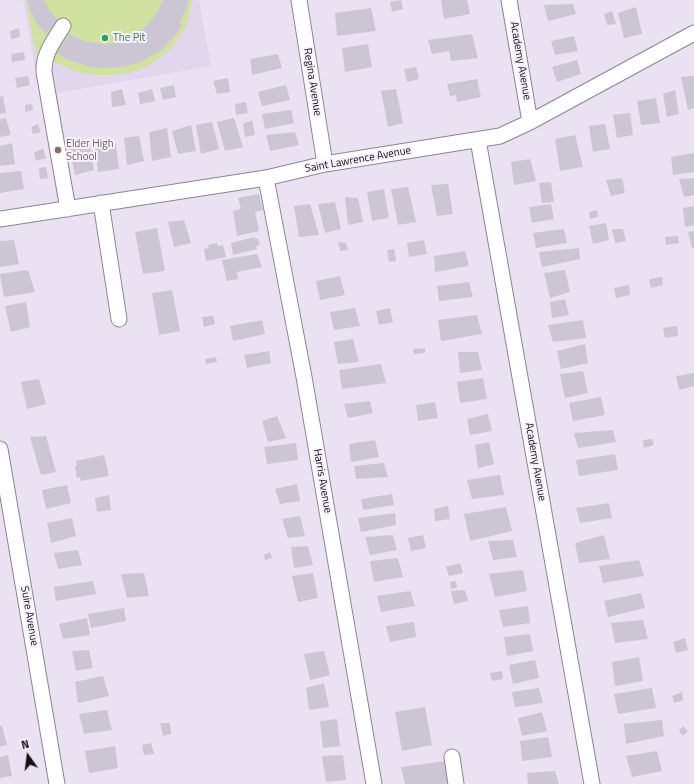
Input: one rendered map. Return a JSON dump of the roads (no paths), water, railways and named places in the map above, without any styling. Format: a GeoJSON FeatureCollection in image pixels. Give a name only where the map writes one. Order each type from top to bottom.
{"type":"FeatureCollection","features":[{"type":"Feature","properties":{"kind":"street","name":"Regina Avenue"},"geometry":{"type":"LineString","coordinates":[[299,0],[326,164]]}},
{"type":"Feature","properties":{"kind":"street","name":"Academy Avenue"},"geometry":{"type":"LineString","coordinates":[[509,0],[530,122]]}},
{"type":"Feature","properties":{"kind":"street"},"geometry":{"type":"LineString","coordinates":[[63,26],[48,49],[44,62],[44,72],[68,209]]}},
{"type":"Feature","properties":{"kind":"street","name":"Saint Lawrence Avenue"},"geometry":{"type":"LineString","coordinates":[[0,219],[266,178],[326,164],[500,136],[530,122],[694,33]]}},
{"type":"Feature","properties":{"kind":"street","name":"Academy Avenue"},"geometry":{"type":"LineString","coordinates":[[478,140],[592,784]]}},
{"type":"Feature","properties":{"kind":"street","name":"Harris Avenue"},"geometry":{"type":"LineString","coordinates":[[266,178],[304,377],[374,784]]}},
{"type":"Feature","properties":{"kind":"street"},"geometry":{"type":"LineString","coordinates":[[101,204],[119,319]]}},
{"type":"Feature","properties":{"kind":"street","name":"Suire Avenue"},"geometry":{"type":"LineString","coordinates":[[0,449],[57,784]]}},
{"type":"Feature","properties":{"kind":"street"},"geometry":{"type":"LineString","coordinates":[[452,757],[456,784]]}},
{"type":"Feature","properties":{"kind":"place","name":"The Pit"},"geometry":{"type":"Point","coordinates":[105,38]}},
{"type":"Feature","properties":{"kind":"place","name":"Elder High School"},"geometry":{"type":"Point","coordinates":[58,150]}}]}
